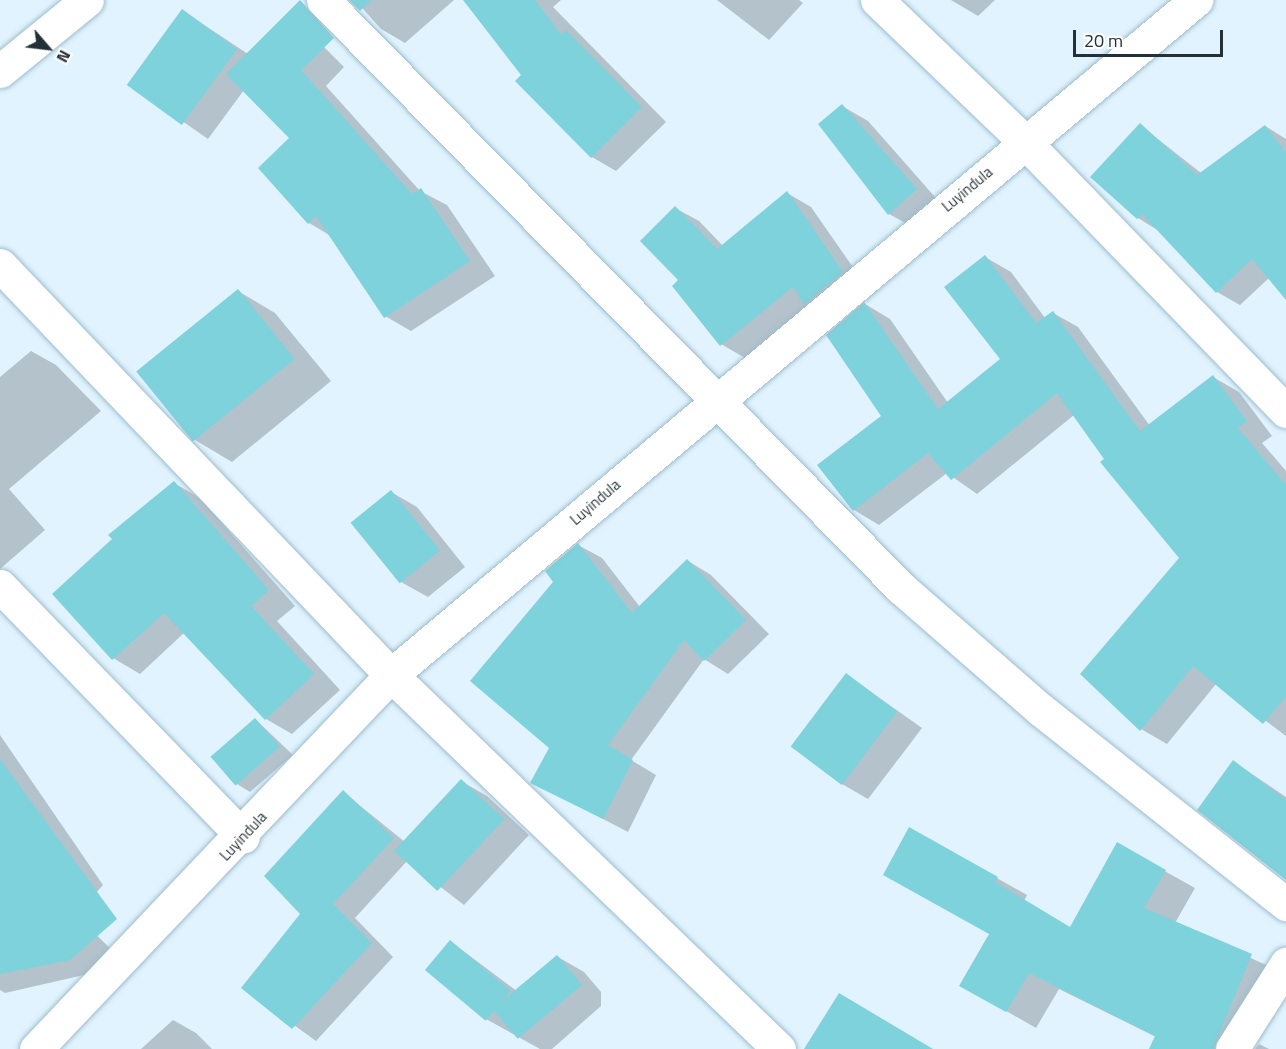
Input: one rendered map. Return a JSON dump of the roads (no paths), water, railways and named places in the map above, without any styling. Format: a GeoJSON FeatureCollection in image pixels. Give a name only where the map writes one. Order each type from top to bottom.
{"type":"FeatureCollection","features":[{"type":"Feature","properties":{"kind":"street"},"geometry":{"type":"LineString","coordinates":[[0,71],[87,0]]}},
{"type":"Feature","properties":{"kind":"street"},"geometry":{"type":"LineString","coordinates":[[323,0],[713,401],[910,596],[1041,710],[1286,904]]}},
{"type":"Feature","properties":{"kind":"street"},"geometry":{"type":"LineString","coordinates":[[877,0],[1024,141],[1286,411]]}},
{"type":"Feature","properties":{"kind":"street","name":"Luyindula"},"geometry":{"type":"LineString","coordinates":[[36,1049],[243,837],[392,675],[713,401],[1196,0]]}},
{"type":"Feature","properties":{"kind":"street"},"geometry":{"type":"LineString","coordinates":[[0,264],[392,675],[779,1049]]}},
{"type":"Feature","properties":{"kind":"street"},"geometry":{"type":"LineString","coordinates":[[0,586],[243,837]]}},
{"type":"Feature","properties":{"kind":"street"},"geometry":{"type":"LineString","coordinates":[[1232,1049],[1286,964]]}}]}
